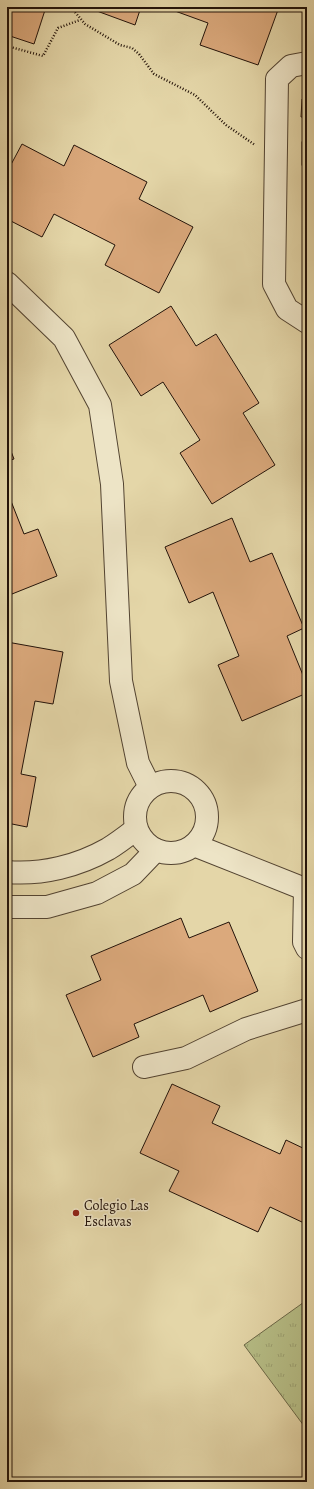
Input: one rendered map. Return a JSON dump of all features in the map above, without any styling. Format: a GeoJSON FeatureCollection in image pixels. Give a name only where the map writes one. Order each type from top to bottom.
{"type":"FeatureCollection","features":[{"type":"Feature","properties":{"kind":"street"},"geometry":{"type":"LineString","coordinates":[[307,63],[291,66],[277,79],[274,284],[287,309],[307,322]]}},
{"type":"Feature","properties":{"kind":"street"},"geometry":{"type":"LineString","coordinates":[[7,283],[64,338],[100,405],[112,484],[121,681],[138,763],[150,787]]}},
{"type":"Feature","properties":{"kind":"street"},"geometry":{"type":"LineString","coordinates":[[174,780],[186,783],[196,790],[203,799],[207,811],[207,824],[202,835],[186,850],[176,853],[166,853],[156,850],[144,842],[136,829],[134,820],[138,801],[143,793],[150,787],[162,781],[174,780]]}},
{"type":"Feature","properties":{"kind":"street"},"geometry":{"type":"LineString","coordinates":[[7,872],[20,874],[44,872],[74,864],[109,849],[136,829]]}},
{"type":"Feature","properties":{"kind":"street"},"geometry":{"type":"LineString","coordinates":[[194,844],[306,890],[304,942],[307,948]]}},
{"type":"Feature","properties":{"kind":"street"},"geometry":{"type":"LineString","coordinates":[[7,907],[47,907],[97,893],[133,874],[156,850]]}},
{"type":"Feature","properties":{"kind":"street"},"geometry":{"type":"LineString","coordinates":[[144,1067],[186,1058],[246,1029],[307,1010]]}},
{"type":"Feature","properties":{"kind":"path"},"geometry":{"type":"LineString","coordinates":[[72,7],[80,20],[85,24],[106,37],[135,51],[154,74],[195,95],[226,125],[276,158]]}},
{"type":"Feature","properties":{"kind":"path"},"geometry":{"type":"LineString","coordinates":[[7,46],[43,56],[58,28],[80,20]]}},
{"type":"Feature","properties":{"kind":"green space"},"geometry":{"type":"Polygon","coordinates":[[[307,1300],[307,1430],[244,1345],[307,1300]]]}},
{"type":"Feature","properties":{"kind":"building"},"geometry":{"type":"Polygon","coordinates":[[[7,7],[46,7],[34,44],[7,35],[7,7]]]}},
{"type":"Feature","properties":{"kind":"building"},"geometry":{"type":"Polygon","coordinates":[[[86,7],[141,7],[135,25],[86,7]]]}},
{"type":"Feature","properties":{"kind":"building"},"geometry":{"type":"Polygon","coordinates":[[[164,7],[279,7],[258,65],[200,45],[208,23],[164,7]]]}},
{"type":"Feature","properties":{"kind":"building"},"geometry":{"type":"Polygon","coordinates":[[[302,99],[307,100],[307,117],[301,117],[302,99]]]}},
{"type":"Feature","properties":{"kind":"building"},"geometry":{"type":"Polygon","coordinates":[[[302,142],[307,142],[307,165],[302,165],[302,142]]]}},
{"type":"Feature","properties":{"kind":"building"},"geometry":{"type":"Polygon","coordinates":[[[22,144],[64,166],[74,145],[147,182],[139,199],[193,227],[159,293],[105,265],[115,245],[54,214],[42,237],[7,219],[7,172],[22,144]]]}},
{"type":"Feature","properties":{"kind":"building"},"geometry":{"type":"Polygon","coordinates":[[[305,173],[307,173],[307,209],[304,209],[305,173]]]}},
{"type":"Feature","properties":{"kind":"building"},"geometry":{"type":"Polygon","coordinates":[[[303,213],[307,213],[307,232],[303,232],[303,213]]]}},
{"type":"Feature","properties":{"kind":"building"},"geometry":{"type":"Polygon","coordinates":[[[304,261],[307,261],[307,278],[304,278],[304,261]]]}},
{"type":"Feature","properties":{"kind":"building"},"geometry":{"type":"Polygon","coordinates":[[[171,306],[196,346],[216,334],[259,403],[243,413],[275,465],[212,504],[180,453],[200,440],[163,382],[141,396],[109,345],[171,306]]]}},
{"type":"Feature","properties":{"kind":"building"},"geometry":{"type":"Polygon","coordinates":[[[7,441],[14,459],[7,461],[7,441]]]}},
{"type":"Feature","properties":{"kind":"building"},"geometry":{"type":"Polygon","coordinates":[[[7,491],[24,534],[38,529],[57,576],[7,596],[7,491]]]}},
{"type":"Feature","properties":{"kind":"building"},"geometry":{"type":"Polygon","coordinates":[[[232,518],[250,562],[272,553],[304,628],[287,636],[307,685],[307,693],[242,721],[218,665],[239,656],[213,592],[189,603],[165,547],[232,518]]]}},
{"type":"Feature","properties":{"kind":"building"},"geometry":{"type":"Polygon","coordinates":[[[7,642],[63,652],[53,704],[35,701],[21,774],[36,777],[27,827],[7,823],[7,642]]]}},
{"type":"Feature","properties":{"kind":"building"},"geometry":{"type":"Polygon","coordinates":[[[181,918],[189,938],[229,922],[258,991],[210,1012],[203,995],[134,1024],[139,1037],[93,1057],[66,995],[101,980],[91,956],[181,918]]]}},
{"type":"Feature","properties":{"kind":"building"},"geometry":{"type":"Polygon","coordinates":[[[172,1084],[220,1106],[212,1123],[280,1154],[286,1140],[307,1150],[307,1215],[304,1223],[270,1207],[258,1232],[169,1191],[179,1171],[140,1153],[172,1084]]]}},
{"type":"Feature","properties":{"kind":"place","name":"Colegio Las Esclavas"},"geometry":{"type":"Point","coordinates":[76,1213]}}]}
